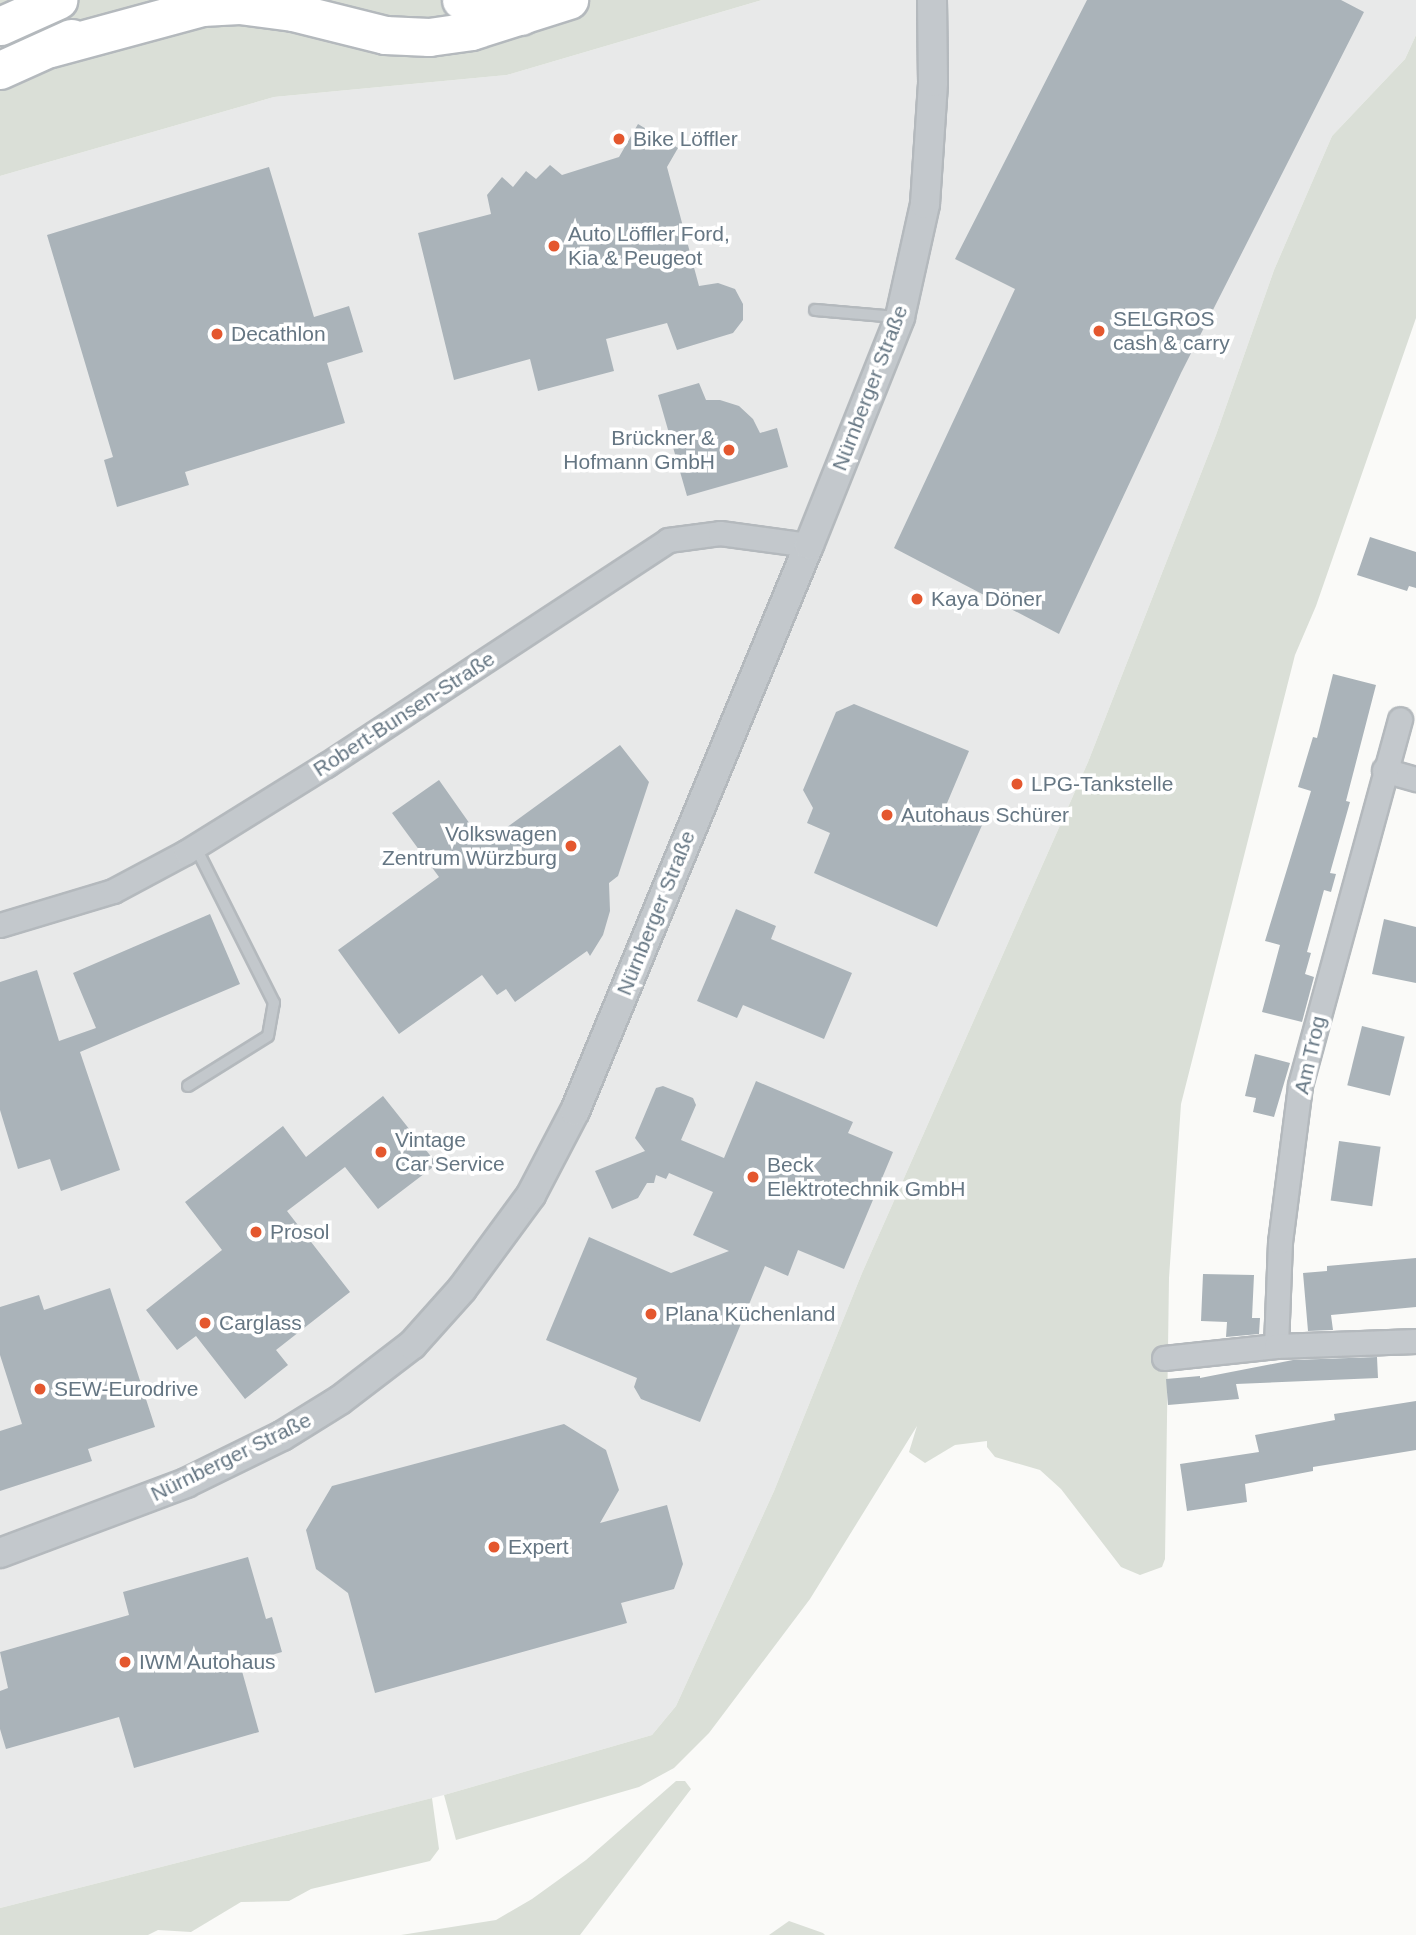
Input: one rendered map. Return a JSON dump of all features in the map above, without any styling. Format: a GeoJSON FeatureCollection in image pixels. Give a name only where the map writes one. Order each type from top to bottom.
{"type":"FeatureCollection","features":[{"type":"Feature","properties":{"kind":"highway"},"geometry":{"type":"LineString","coordinates":[[0,26],[58,0]]}},
{"type":"Feature","properties":{"kind":"highway"},"geometry":{"type":"LineString","coordinates":[[0,70],[151,0]]}},
{"type":"Feature","properties":{"kind":"highway"},"geometry":{"type":"LineString","coordinates":[[461,0],[522,16]]}},
{"type":"Feature","properties":{"kind":"highway"},"geometry":{"type":"LineString","coordinates":[[51,48],[214,6],[239,5],[293,12],[385,36],[429,37],[471,31],[569,0]]}},
{"type":"Feature","properties":{"kind":"street","name":"Nürnberger Straße"},"geometry":{"type":"LineString","coordinates":[[0,1553],[164,1492],[282,1436],[340,1400],[412,1345],[462,1289],[531,1195],[575,1111],[809,545],[900,317],[925,204],[933,82],[932,0]]}},
{"type":"Feature","properties":{"kind":"street","name":"Robert-Bunsen-Straße"},"geometry":{"type":"LineString","coordinates":[[0,925],[113,891],[195,846],[337,758],[668,540],[720,533],[809,545]]}},
{"type":"Feature","properties":{"kind":"street","name":"Am Trog"},"geometry":{"type":"LineString","coordinates":[[1276,1346],[1280,1242],[1300,1085],[1399,719]]}},
{"type":"Feature","properties":{"kind":"street"},"geometry":{"type":"LineString","coordinates":[[1384,770],[1416,779]]}},
{"type":"Feature","properties":{"kind":"street"},"geometry":{"type":"LineString","coordinates":[[1164,1358],[1276,1346],[1416,1341]]}},
{"type":"Feature","properties":{"kind":"lane"},"geometry":{"type":"LineString","coordinates":[[815,310],[900,317]]}},
{"type":"Feature","properties":{"kind":"lane"},"geometry":{"type":"LineString","coordinates":[[188,1086],[268,1036],[274,1003],[195,846]]}},
{"type":"Feature","properties":{"kind":"shaded area"},"geometry":{"type":"Polygon","coordinates":[[[0,0],[762,0],[507,75],[274,97],[0,176],[0,0]]]}},
{"type":"Feature","properties":{"kind":"shaded area"},"geometry":{"type":"Polygon","coordinates":[[[762,0],[1416,0],[1416,35],[1405,59],[1332,136],[1274,270],[1216,435],[1088,762],[862,1273],[774,1491],[676,1706],[652,1735],[444,1795],[0,1908],[0,176],[274,97],[507,75],[762,0]]]}},
{"type":"Feature","properties":{"kind":"shaded area"},"geometry":{"type":"Polygon","coordinates":[[[1416,35],[1416,318],[1316,606],[1295,655],[1181,1104],[1169,1278],[1165,1559],[1162,1567],[1140,1575],[1121,1567],[1061,1489],[1040,1470],[995,1457],[987,1447],[987,1441],[955,1445],[925,1463],[909,1452],[917,1426],[810,1599],[709,1733],[674,1768],[639,1787],[456,1840],[444,1795],[652,1735],[676,1706],[774,1491],[862,1273],[1088,762],[1216,435],[1274,270],[1332,136],[1405,59],[1416,35]]]}},
{"type":"Feature","properties":{"kind":"shaded area"},"geometry":{"type":"Polygon","coordinates":[[[676,1781],[685,1781],[691,1789],[580,1935],[401,1935],[496,1920],[532,1899],[586,1860],[676,1781]]]}},
{"type":"Feature","properties":{"kind":"shaded area"},"geometry":{"type":"Polygon","coordinates":[[[432,1798],[439,1849],[430,1861],[311,1889],[289,1901],[241,1902],[191,1932],[158,1930],[148,1935],[0,1935],[0,1908],[432,1798]]]}},
{"type":"Feature","properties":{"kind":"shaded area"},"geometry":{"type":"Polygon","coordinates":[[[789,1921],[823,1933],[825,1935],[769,1935],[789,1921]]]}},
{"type":"Feature","properties":{"kind":"building","name":"SELGROS cash & carry"},"geometry":{"type":"Polygon","coordinates":[[[1087,0],[1341,0],[1364,12],[1181,373],[1059,634],[894,548],[1015,289],[955,259],[1087,0]]]}},
{"type":"Feature","properties":{"kind":"building","name":"Auto Löffler Ford, Kia & Peugeot"},"geometry":{"type":"Polygon","coordinates":[[[638,124],[678,148],[667,167],[699,286],[718,283],[735,289],[743,304],[743,320],[733,333],[677,350],[667,323],[606,339],[614,371],[538,391],[530,359],[454,380],[418,233],[491,214],[487,195],[502,177],[513,187],[526,171],[536,179],[550,165],[562,175],[619,157],[638,124]]]}},
{"type":"Feature","properties":{"kind":"building","name":"Decathlon"},"geometry":{"type":"Polygon","coordinates":[[[269,167],[314,317],[349,306],[363,352],[327,363],[345,423],[185,472],[189,485],[117,507],[104,460],[113,457],[47,235],[269,167]]]}},
{"type":"Feature","properties":{"kind":"building","name":"Brückner & Hofmann GmbH"},"geometry":{"type":"Polygon","coordinates":[[[699,383],[706,400],[720,400],[739,406],[753,419],[760,433],[777,428],[788,467],[687,496],[658,395],[699,383]]]}},
{"type":"Feature","properties":{"kind":"building"},"geometry":{"type":"Polygon","coordinates":[[[1370,537],[1416,552],[1416,588],[1409,586],[1407,591],[1357,575],[1370,537]]]}},
{"type":"Feature","properties":{"kind":"building"},"geometry":{"type":"Polygon","coordinates":[[[1333,674],[1376,685],[1346,801],[1350,802],[1330,873],[1336,874],[1331,892],[1324,890],[1307,952],[1311,953],[1305,974],[1314,977],[1302,1022],[1262,1012],[1280,945],[1265,941],[1311,791],[1298,787],[1313,737],[1317,738],[1333,674]]]}},
{"type":"Feature","properties":{"kind":"building","name":"Autohaus Schürer"},"geometry":{"type":"Polygon","coordinates":[[[854,704],[969,751],[945,808],[983,823],[937,927],[814,873],[830,833],[807,823],[813,808],[803,790],[836,712],[854,704]]]}},
{"type":"Feature","properties":{"kind":"building"},"geometry":{"type":"Polygon","coordinates":[[[620,745],[649,782],[618,876],[609,883],[610,911],[603,935],[590,956],[587,951],[515,1002],[506,989],[497,995],[482,975],[399,1034],[338,950],[439,877],[392,813],[439,780],[484,844],[620,745]]]}},
{"type":"Feature","properties":{"kind":"building"},"geometry":{"type":"Polygon","coordinates":[[[736,909],[776,926],[771,939],[852,973],[824,1039],[743,1005],[737,1018],[697,1001],[736,909]]]}},
{"type":"Feature","properties":{"kind":"building"},"geometry":{"type":"Polygon","coordinates":[[[210,914],[240,984],[80,1052],[120,1170],[61,1191],[50,1159],[18,1169],[0,1110],[0,982],[37,970],[59,1041],[96,1028],[73,973],[210,914]]]}},
{"type":"Feature","properties":{"kind":"building"},"geometry":{"type":"Polygon","coordinates":[[[1384,919],[1416,927],[1416,983],[1372,974],[1384,919]]]}},
{"type":"Feature","properties":{"kind":"building"},"geometry":{"type":"Polygon","coordinates":[[[1362,1026],[1405,1037],[1390,1096],[1347,1085],[1362,1026]]]}},
{"type":"Feature","properties":{"kind":"building"},"geometry":{"type":"Polygon","coordinates":[[[1255,1054],[1290,1063],[1274,1117],[1253,1112],[1256,1098],[1245,1096],[1255,1054]]]}},
{"type":"Feature","properties":{"kind":"building"},"geometry":{"type":"Polygon","coordinates":[[[756,1081],[853,1122],[848,1133],[893,1152],[844,1269],[798,1250],[788,1276],[765,1266],[700,1422],[641,1399],[634,1387],[637,1378],[546,1340],[589,1237],[671,1273],[729,1251],[693,1235],[713,1192],[669,1173],[666,1179],[656,1175],[654,1183],[647,1183],[638,1198],[612,1209],[595,1171],[645,1151],[635,1138],[656,1088],[663,1086],[693,1098],[696,1105],[681,1140],[724,1158],[756,1081]]]}},
{"type":"Feature","properties":{"kind":"building"},"geometry":{"type":"Polygon","coordinates":[[[383,1096],[437,1164],[378,1209],[345,1167],[287,1211],[350,1292],[276,1350],[288,1365],[245,1399],[196,1336],[177,1350],[146,1310],[222,1250],[185,1202],[283,1126],[306,1157],[383,1096]]]}},
{"type":"Feature","properties":{"kind":"building"},"geometry":{"type":"Polygon","coordinates":[[[1339,1141],[1381,1147],[1372,1206],[1331,1200],[1339,1141]]]}},
{"type":"Feature","properties":{"kind":"building"},"geometry":{"type":"Polygon","coordinates":[[[1416,1258],[1416,1307],[1331,1315],[1333,1330],[1308,1331],[1303,1273],[1327,1271],[1327,1266],[1416,1258]]]}},
{"type":"Feature","properties":{"kind":"building"},"geometry":{"type":"Polygon","coordinates":[[[1203,1274],[1254,1275],[1252,1318],[1260,1318],[1259,1334],[1226,1337],[1227,1322],[1201,1321],[1203,1274]]]}},
{"type":"Feature","properties":{"kind":"building"},"geometry":{"type":"Polygon","coordinates":[[[110,1288],[155,1427],[88,1449],[92,1461],[0,1491],[0,1431],[22,1424],[0,1355],[0,1307],[39,1295],[44,1310],[110,1288]]]}},
{"type":"Feature","properties":{"kind":"building"},"geometry":{"type":"Polygon","coordinates":[[[1377,1357],[1378,1378],[1236,1384],[1239,1399],[1168,1405],[1166,1379],[1200,1378],[1293,1360],[1377,1357]]]}},
{"type":"Feature","properties":{"kind":"building"},"geometry":{"type":"Polygon","coordinates":[[[1416,1401],[1416,1450],[1313,1467],[1313,1471],[1245,1484],[1247,1502],[1187,1511],[1180,1464],[1259,1452],[1255,1435],[1335,1420],[1334,1414],[1416,1401]]]}},
{"type":"Feature","properties":{"kind":"building","name":"Expert"},"geometry":{"type":"Polygon","coordinates":[[[564,1424],[606,1450],[619,1490],[600,1523],[667,1505],[683,1564],[674,1589],[621,1603],[627,1623],[375,1693],[348,1593],[316,1569],[306,1530],[332,1486],[564,1424]]]}},
{"type":"Feature","properties":{"kind":"building","name":"IWM Autohaus"},"geometry":{"type":"Polygon","coordinates":[[[248,1557],[266,1619],[272,1617],[282,1652],[240,1664],[259,1732],[134,1768],[119,1717],[6,1749],[0,1729],[0,1691],[8,1688],[0,1652],[129,1615],[123,1592],[248,1557]]]}},
{"type":"Feature","properties":{"kind":"place","name":"Bike Löffler"},"geometry":{"type":"Point","coordinates":[619,139]}},
{"type":"Feature","properties":{"kind":"place","name":"Auto Löffler Ford, Kia & Peugeot"},"geometry":{"type":"Point","coordinates":[554,246]}},
{"type":"Feature","properties":{"kind":"place","name":"SELGROS cash & carry"},"geometry":{"type":"Point","coordinates":[1099,331]}},
{"type":"Feature","properties":{"kind":"place","name":"Decathlon"},"geometry":{"type":"Point","coordinates":[217,334]}},
{"type":"Feature","properties":{"kind":"place","name":"Brückner & Hofmann GmbH"},"geometry":{"type":"Point","coordinates":[729,450]}},
{"type":"Feature","properties":{"kind":"place","name":"Kaya Döner"},"geometry":{"type":"Point","coordinates":[917,599]}},
{"type":"Feature","properties":{"kind":"place","name":"LPG-Tankstelle"},"geometry":{"type":"Point","coordinates":[1017,784]}},
{"type":"Feature","properties":{"kind":"place","name":"Autohaus Schürer"},"geometry":{"type":"Point","coordinates":[887,815]}},
{"type":"Feature","properties":{"kind":"place","name":"Volkswagen Zentrum Würzburg"},"geometry":{"type":"Point","coordinates":[571,846]}},
{"type":"Feature","properties":{"kind":"place","name":"Vintage Car Service"},"geometry":{"type":"Point","coordinates":[381,1152]}},
{"type":"Feature","properties":{"kind":"place","name":"Beck Elektrotechnik GmbH"},"geometry":{"type":"Point","coordinates":[753,1177]}},
{"type":"Feature","properties":{"kind":"place","name":"Prosol"},"geometry":{"type":"Point","coordinates":[256,1232]}},
{"type":"Feature","properties":{"kind":"place","name":"Plana Küchenland"},"geometry":{"type":"Point","coordinates":[651,1314]}},
{"type":"Feature","properties":{"kind":"place","name":"Carglass"},"geometry":{"type":"Point","coordinates":[205,1323]}},
{"type":"Feature","properties":{"kind":"place","name":"SEW-Eurodrive"},"geometry":{"type":"Point","coordinates":[40,1389]}},
{"type":"Feature","properties":{"kind":"place","name":"Expert"},"geometry":{"type":"Point","coordinates":[494,1547]}},
{"type":"Feature","properties":{"kind":"place","name":"IWM Autohaus"},"geometry":{"type":"Point","coordinates":[125,1662]}}]}
